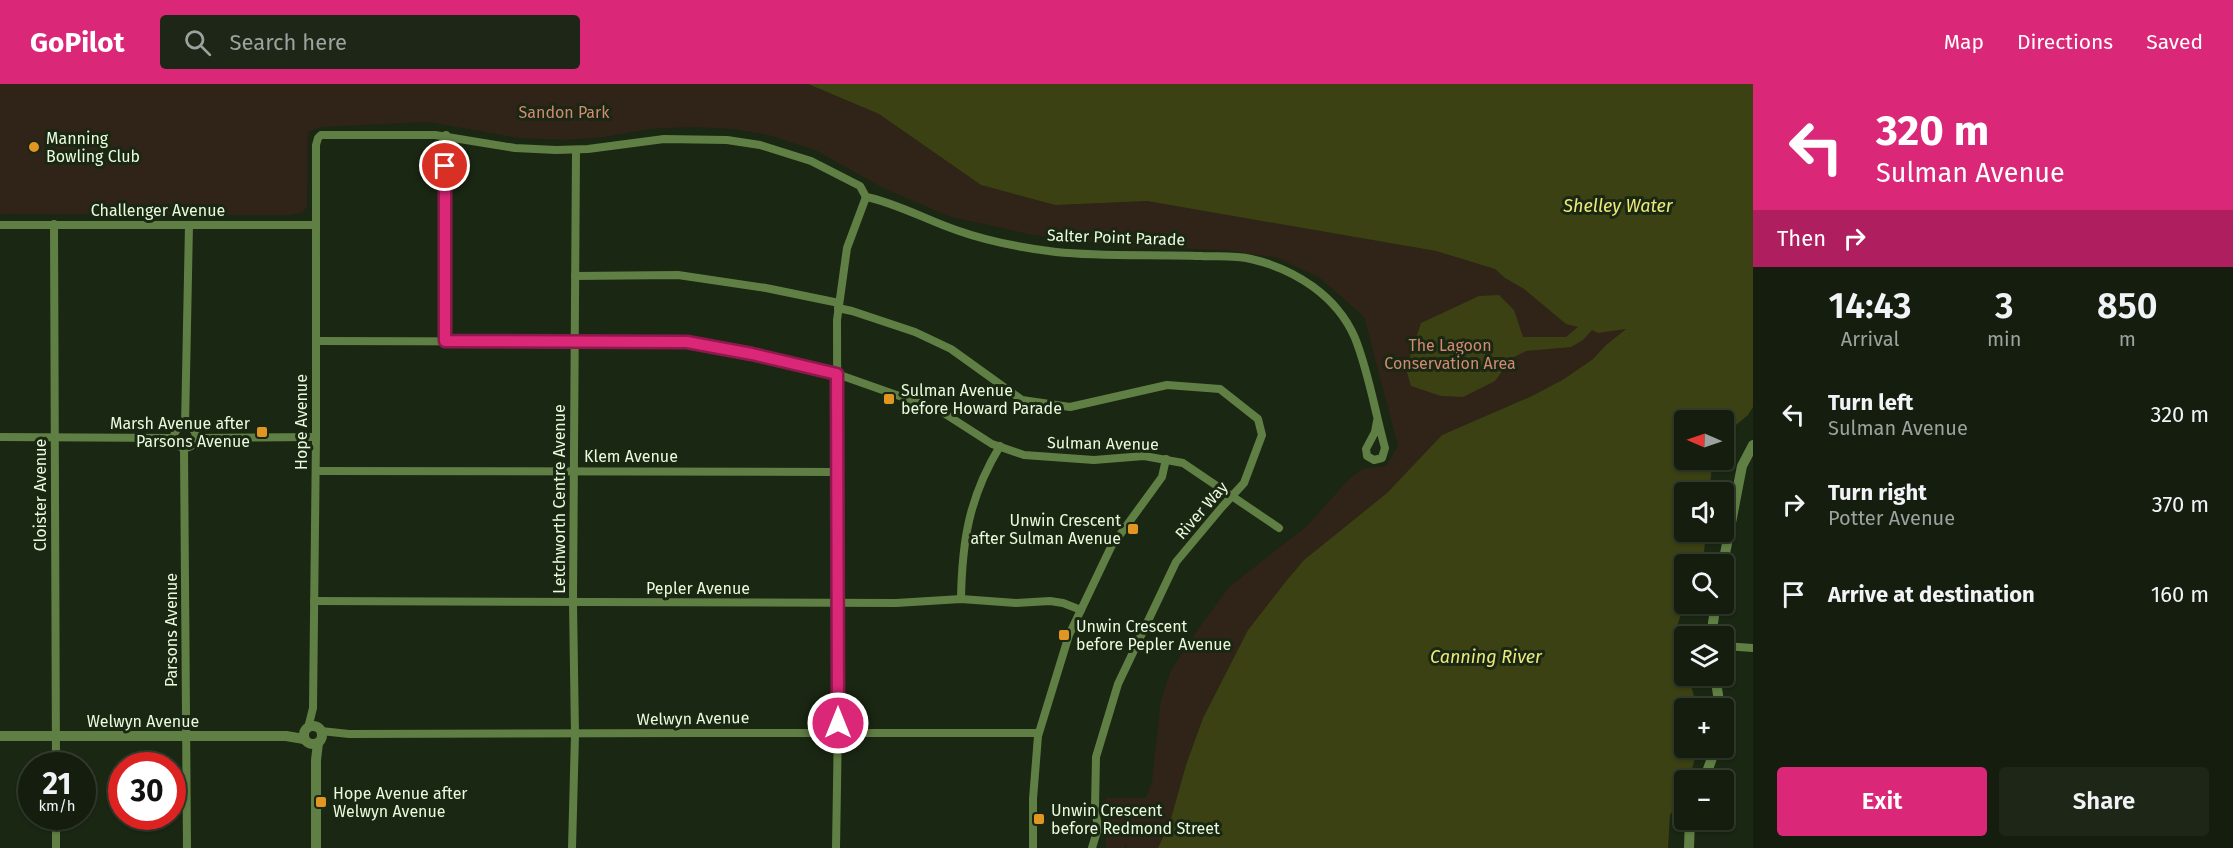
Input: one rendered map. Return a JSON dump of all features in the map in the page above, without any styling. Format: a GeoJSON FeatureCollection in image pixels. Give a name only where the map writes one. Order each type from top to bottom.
{"type":"FeatureCollection","features":[{"type":"Feature","properties":{"kind":"street","name":"Salter Point Parade"},"geometry":{"type":"LineString","coordinates":[[318,138],[327,134],[446,135],[515,148],[576,150],[664,139],[742,142],[787,153],[827,168],[860,186],[866,197],[885,201],[904,211],[960,232],[1013,245],[1058,252],[1249,258],[1292,273],[1327,298],[1346,322],[1361,357],[1377,422]]}},
{"type":"Feature","properties":{"kind":"street"},"geometry":{"type":"LineString","coordinates":[[445,341],[446,135]]}},
{"type":"Feature","properties":{"kind":"street","name":"Hope Avenue"},"geometry":{"type":"LineString","coordinates":[[316,848],[316,760],[313,708],[316,471],[315,146],[318,138]]}},
{"type":"Feature","properties":{"kind":"street","name":"Letchworth Centre Avenue"},"geometry":{"type":"LineString","coordinates":[[572,848],[575,735],[573,603],[576,150]]}},
{"type":"Feature","properties":{"kind":"street"},"geometry":{"type":"LineString","coordinates":[[836,848],[838,305],[847,248],[866,197]]}},
{"type":"Feature","properties":{"kind":"street","name":"Cloister Avenue"},"geometry":{"type":"LineString","coordinates":[[54,224],[56,752]]}},
{"type":"Feature","properties":{"kind":"street","name":"Challenger Avenue"},"geometry":{"type":"LineString","coordinates":[[0,225],[316,225]]}},
{"type":"Feature","properties":{"kind":"street"},"geometry":{"type":"LineString","coordinates":[[185,426],[189,225]]}},
{"type":"Feature","properties":{"kind":"street","name":"River Way"},"geometry":{"type":"LineString","coordinates":[[575,276],[678,274],[766,288],[838,305],[915,332],[951,349],[1014,395],[1026,401],[1070,407],[1167,385],[1220,389],[1256,417],[1262,433],[1244,483],[1176,562],[1118,684],[1096,757],[1095,807],[1098,828],[1092,848]]}},
{"type":"Feature","properties":{"kind":"street","name":"Sulman Avenue"},"geometry":{"type":"LineString","coordinates":[[316,341],[687,342],[752,354],[837,374],[939,410],[992,444],[1024,455],[1094,460],[1137,456],[1166,459],[1189,466],[1279,528]]}},
{"type":"Feature","properties":{"kind":"street"},"geometry":{"type":"LineString","coordinates":[[185,426],[194,431],[196,438],[194,445],[184,449],[178,446],[173,438],[178,428],[185,426]]}},
{"type":"Feature","properties":{"kind":"street"},"geometry":{"type":"LineString","coordinates":[[0,437],[173,438]]}},
{"type":"Feature","properties":{"kind":"street"},"geometry":{"type":"LineString","coordinates":[[196,438],[316,437]]}},
{"type":"Feature","properties":{"kind":"street"},"geometry":{"type":"LineString","coordinates":[[1725,554],[1742,466],[1753,445]]}},
{"type":"Feature","properties":{"kind":"street"},"geometry":{"type":"LineString","coordinates":[[960,599],[962,556],[972,503],[988,466],[1000,446]]}},
{"type":"Feature","properties":{"kind":"street","name":"Parsons Avenue"},"geometry":{"type":"LineString","coordinates":[[184,449],[187,848]]}},
{"type":"Feature","properties":{"kind":"street"},"geometry":{"type":"LineString","coordinates":[[1033,848],[1033,799],[1038,733],[1046,715],[1070,635],[1115,541],[1162,477],[1166,459]]}},
{"type":"Feature","properties":{"kind":"street","name":"Klem Avenue"},"geometry":{"type":"LineString","coordinates":[[316,471],[838,472]]}},
{"type":"Feature","properties":{"kind":"street","name":"Pepler Avenue"},"geometry":{"type":"LineString","coordinates":[[314,601],[896,603],[960,599],[1016,603],[1057,602],[1081,610]]}},
{"type":"Feature","properties":{"kind":"street"},"geometry":{"type":"LineString","coordinates":[[1734,647],[1753,648]]}},
{"type":"Feature","properties":{"kind":"street","name":"Welwyn Avenue"},"geometry":{"type":"LineString","coordinates":[[0,736],[1038,733]]}},
{"type":"Feature","properties":{"kind":"street"},"geometry":{"type":"LineString","coordinates":[[56,830],[57,848]]}},
{"type":"Feature","properties":{"kind":"street"},"geometry":{"type":"LineString","coordinates":[[1689,848],[1690,830]]}},
{"type":"Feature","properties":{"kind":"green space"},"geometry":{"type":"Polygon","coordinates":[[[0,84],[808,84],[879,114],[981,185],[1055,205],[1147,201],[1436,251],[1495,269],[1524,289],[1566,324],[1592,330],[1627,328],[1593,359],[1564,379],[1532,396],[1442,435],[1387,493],[1304,560],[1248,630],[1203,718],[1186,765],[1170,822],[1158,848],[1127,848],[1127,843],[1124,848],[1106,848],[1106,798],[1146,798],[1152,782],[1161,699],[1171,670],[1198,629],[1230,586],[1307,526],[1346,482],[1362,469],[1386,466],[1398,446],[1364,317],[1320,278],[1278,258],[1225,250],[1127,247],[1028,234],[948,216],[883,188],[815,150],[768,135],[733,129],[690,127],[649,129],[605,137],[564,140],[519,138],[429,122],[322,127],[308,132],[307,207],[302,213],[290,215],[0,214],[0,84]]]}},
{"type":"Feature","properties":{"kind":"water"},"geometry":{"type":"Polygon","coordinates":[[[808,84],[1753,84],[1753,407],[1748,415],[1734,427],[1734,410],[1674,410],[1674,470],[1712,470],[1710,482],[1674,482],[1674,542],[1705,542],[1704,554],[1674,554],[1674,614],[1681,614],[1678,626],[1674,626],[1674,686],[1690,686],[1694,698],[1674,698],[1674,758],[1695,758],[1692,770],[1674,770],[1674,810],[1670,815],[1668,848],[1158,848],[1170,822],[1186,765],[1203,718],[1248,630],[1304,560],[1387,493],[1442,435],[1532,396],[1564,379],[1593,359],[1626,329],[1598,333],[1592,330],[1583,340],[1571,347],[1526,351],[1512,358],[1495,381],[1463,397],[1441,396],[1411,386],[1406,369],[1421,323],[1479,296],[1499,295],[1514,310],[1523,337],[1566,337],[1578,327],[1566,324],[1524,289],[1495,269],[1436,251],[1147,201],[1055,205],[981,185],[879,114],[808,84]]]}},
{"type":"Feature","properties":{"kind":"place","name":"Manning Bowling Club"},"geometry":{"type":"Point","coordinates":[34,147]}},
{"type":"Feature","properties":{"kind":"place","name":"Sulman Avenue before Howard Parade"},"geometry":{"type":"Point","coordinates":[889,399]}},
{"type":"Feature","properties":{"kind":"place","name":"Marsh Avenue after Parsons Avenue"},"geometry":{"type":"Point","coordinates":[262,432]}},
{"type":"Feature","properties":{"kind":"place","name":"Unwin Crescent after Sulman Avenue"},"geometry":{"type":"Point","coordinates":[1133,529]}},
{"type":"Feature","properties":{"kind":"place","name":"Unwin Crescent before Pepler Avenue"},"geometry":{"type":"Point","coordinates":[1064,635]}},
{"type":"Feature","properties":{"kind":"place","name":"Hope Avenue after Welwyn Avenue"},"geometry":{"type":"Point","coordinates":[321,802]}},
{"type":"Feature","properties":{"kind":"place","name":"Unwin Crescent before Redmond Street"},"geometry":{"type":"Point","coordinates":[1039,819]}},
{"type":"Feature","properties":{"kind":"route"},"geometry":{"type":"LineString","coordinates":[[445,166],[445,341],[687,342],[752,354],[837,374],[838,723]]}},
{"type":"Feature","properties":{"kind":"park label","name":"Sandon Park"},"geometry":{"type":"Point","coordinates":[564,112]}},
{"type":"Feature","properties":{"kind":"park label","name":"The Lagoon Conservation Area"},"geometry":{"type":"Point","coordinates":[1450,354]}},
{"type":"Feature","properties":{"kind":"water label","name":"Shelley Water"},"geometry":{"type":"Point","coordinates":[1618,206]}},
{"type":"Feature","properties":{"kind":"water label","name":"Canning River"},"geometry":{"type":"Point","coordinates":[1486,657]}}]}
